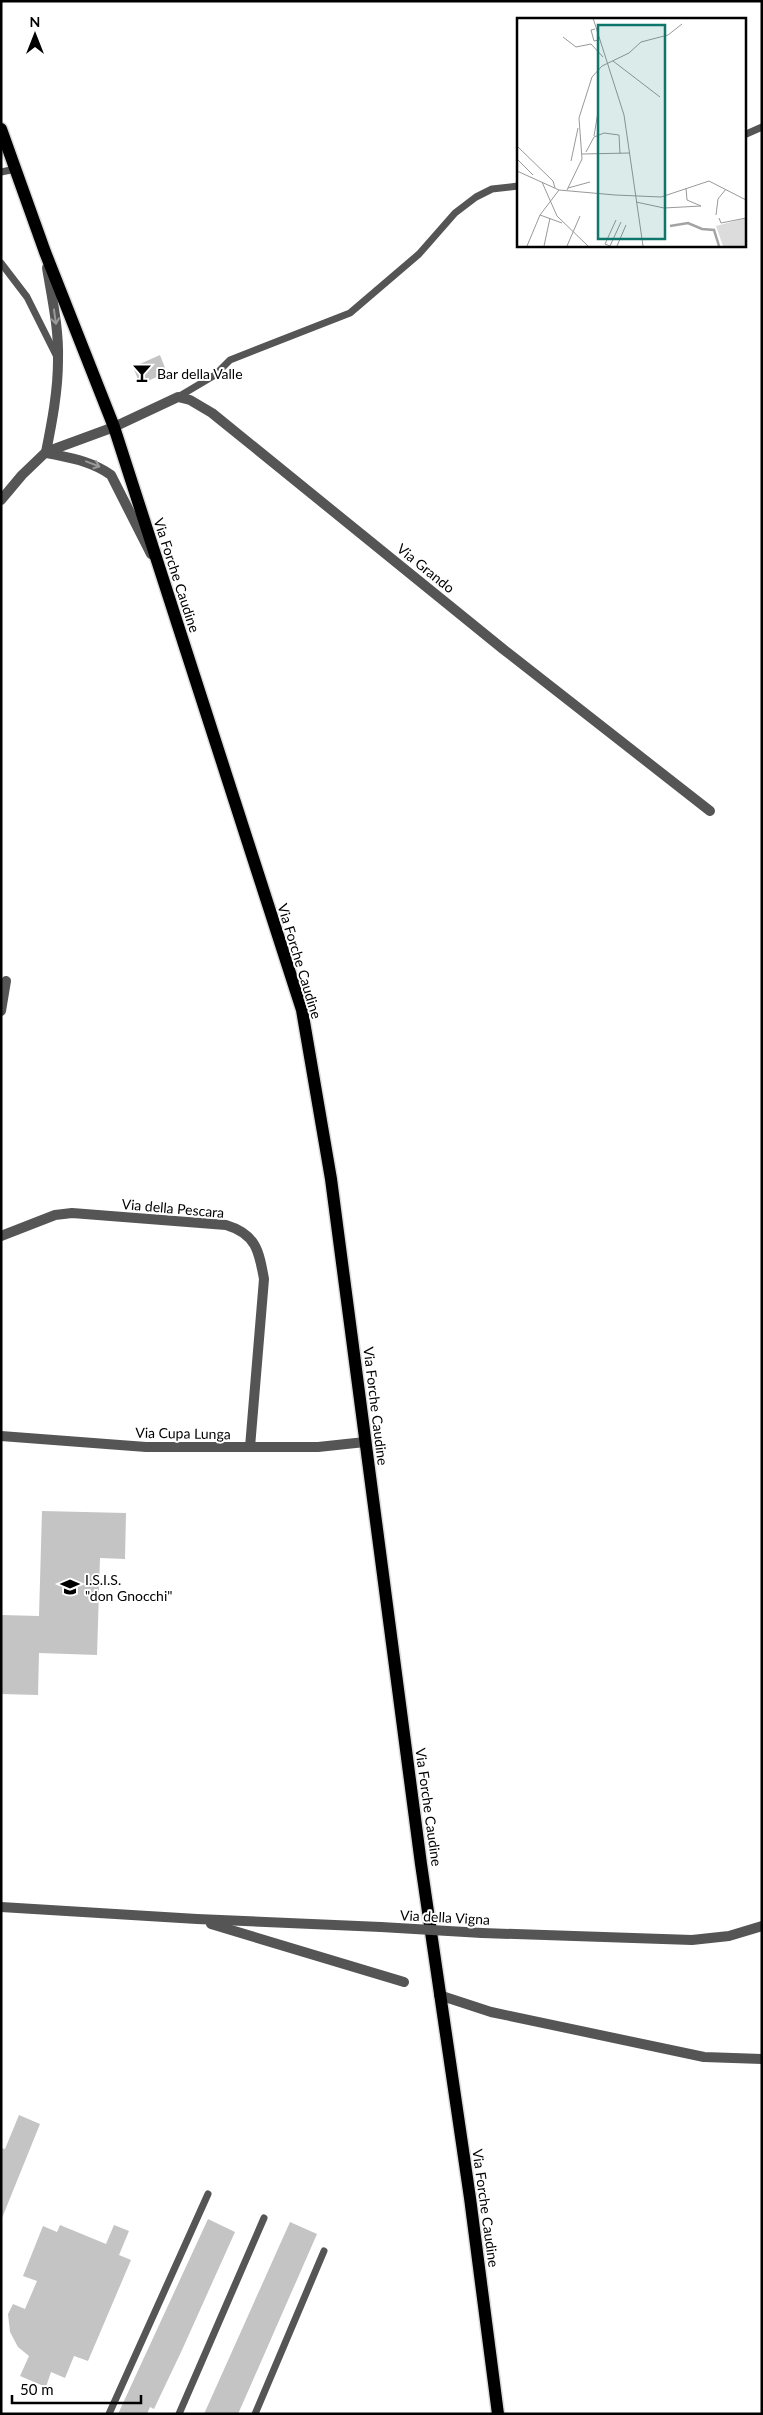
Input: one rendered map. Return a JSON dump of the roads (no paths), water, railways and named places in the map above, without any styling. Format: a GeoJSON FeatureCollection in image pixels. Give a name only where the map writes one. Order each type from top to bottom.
{"type":"FeatureCollection","features":[{"type":"Feature","properties":{"kind":"main road","name":"Via Forche Caudine"},"geometry":{"type":"LineString","coordinates":[[1,129],[45,252],[114,427],[302,1010],[331,1179],[439,1995],[470,2198],[498,2414]]}},
{"type":"Feature","properties":{"kind":"street"},"geometry":{"type":"LineString","coordinates":[[45,252],[56,322],[58,360],[55,406],[46,452]]}},
{"type":"Feature","properties":{"kind":"street"},"geometry":{"type":"LineString","coordinates":[[1,500],[22,475],[46,452],[114,427],[178,397]]}},
{"type":"Feature","properties":{"kind":"street","name":"Via Grando"},"geometry":{"type":"LineString","coordinates":[[178,397],[190,400],[212,412],[503,649],[710,811]]}},
{"type":"Feature","properties":{"kind":"street"},"geometry":{"type":"LineString","coordinates":[[46,452],[86,461],[101,467],[111,475],[162,577]]}},
{"type":"Feature","properties":{"kind":"street"},"geometry":{"type":"LineString","coordinates":[[1,1011],[6,981]]}},
{"type":"Feature","properties":{"kind":"street","name":"Via della Pescara"},"geometry":{"type":"LineString","coordinates":[[1,1236],[55,1215],[72,1213],[226,1225],[246,1234],[259,1252],[264,1279],[250,1447]]}},
{"type":"Feature","properties":{"kind":"street","name":"Via Cupa Lunga"},"geometry":{"type":"LineString","coordinates":[[1,1436],[146,1447],[318,1448],[365,1442]]}},
{"type":"Feature","properties":{"kind":"street","name":"Via della Vigna"},"geometry":{"type":"LineString","coordinates":[[1,1906],[196,1919],[482,1933],[692,1940],[729,1936],[762,1926]]}},
{"type":"Feature","properties":{"kind":"street","name":"Via della Vigna"},"geometry":{"type":"LineString","coordinates":[[196,1919],[404,1982]]}},
{"type":"Feature","properties":{"kind":"street"},"geometry":{"type":"LineString","coordinates":[[439,1995],[491,2012],[704,2057],[762,2059]]}},
{"type":"Feature","properties":{"kind":"lane"},"geometry":{"type":"LineString","coordinates":[[746,134],[762,127]]}},
{"type":"Feature","properties":{"kind":"lane"},"geometry":{"type":"LineString","coordinates":[[1,172],[16,168]]}},
{"type":"Feature","properties":{"kind":"lane"},"geometry":{"type":"LineString","coordinates":[[178,397],[215,376],[230,360],[350,313],[419,254],[455,213],[476,197],[492,189],[517,186]]}},
{"type":"Feature","properties":{"kind":"lane"},"geometry":{"type":"LineString","coordinates":[[1,262],[27,297],[58,360]]}},
{"type":"Feature","properties":{"kind":"lane"},"geometry":{"type":"LineString","coordinates":[[109,2414],[208,2194]]}},
{"type":"Feature","properties":{"kind":"lane"},"geometry":{"type":"LineString","coordinates":[[179,2414],[264,2218]]}},
{"type":"Feature","properties":{"kind":"lane"},"geometry":{"type":"LineString","coordinates":[[255,2414],[324,2251]]}},
{"type":"Feature","properties":{"kind":"place","name":"Bar della Valle"},"geometry":{"type":"Point","coordinates":[142,373]}},
{"type":"Feature","properties":{"kind":"place","name":"I.S.I.S. \"don Gnocchi\""},"geometry":{"type":"Point","coordinates":[70,1587]}}]}
